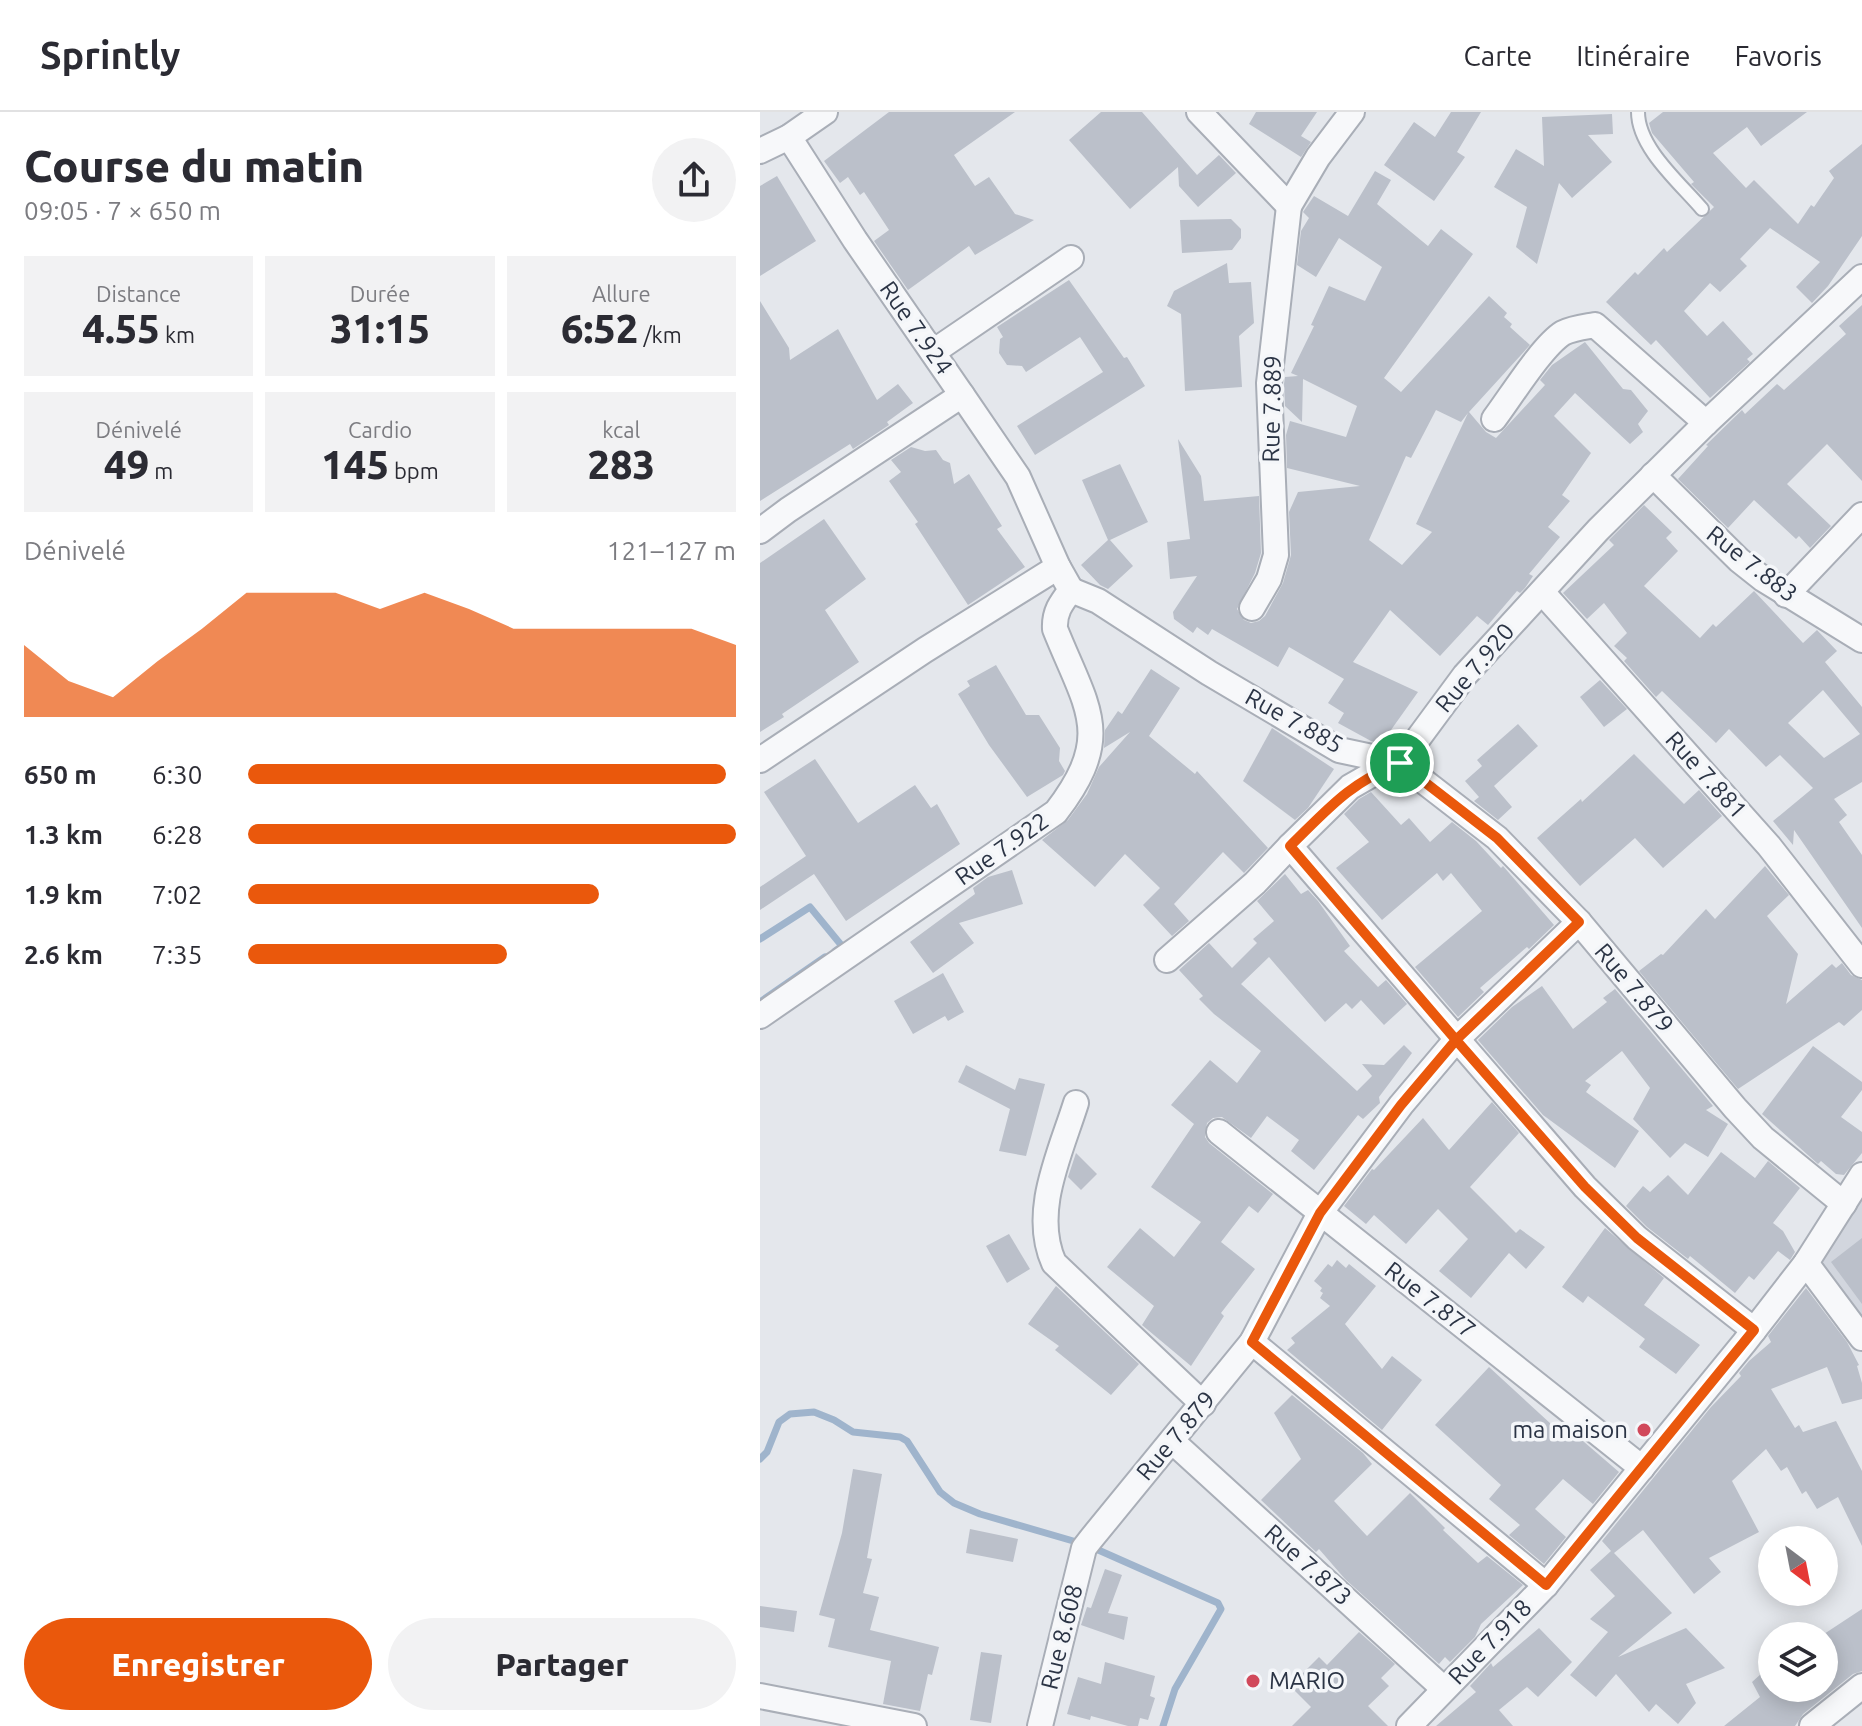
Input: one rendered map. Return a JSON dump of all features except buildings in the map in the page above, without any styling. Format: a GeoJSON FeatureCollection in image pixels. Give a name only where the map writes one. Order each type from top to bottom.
{"type":"FeatureCollection","features":[{"type":"Feature","properties":{"kind":"street"},"geometry":{"type":"LineString","coordinates":[[760,151],[789,137],[825,112]]}},
{"type":"Feature","properties":{"kind":"street"},"geometry":{"type":"LineString","coordinates":[[1199,112],[1289,206],[1318,157],[1352,112]]}},
{"type":"Feature","properties":{"kind":"street","name":"Rue 7.924"},"geometry":{"type":"LineString","coordinates":[[760,531],[962,395],[855,240],[789,137]]}},
{"type":"Feature","properties":{"kind":"street","name":"Rue 7.889"},"geometry":{"type":"LineString","coordinates":[[1252,608],[1269,579],[1276,555],[1269,383],[1289,206]]}},
{"type":"Feature","properties":{"kind":"street"},"geometry":{"type":"LineString","coordinates":[[933,352],[1071,258]]}},
{"type":"Feature","properties":{"kind":"street","name":"Rue 7.920"},"geometry":{"type":"LineString","coordinates":[[1167,960],[1255,883],[1350,787],[1400,763],[1465,675],[1653,475],[1862,277]]}},
{"type":"Feature","properties":{"kind":"street"},"geometry":{"type":"LineString","coordinates":[[1494,419],[1546,350],[1562,334],[1595,325],[1706,423]]}},
{"type":"Feature","properties":{"kind":"street"},"geometry":{"type":"LineString","coordinates":[[962,395],[1018,477],[1071,590]]}},
{"type":"Feature","properties":{"kind":"street","name":"Rue 7.883"},"geometry":{"type":"LineString","coordinates":[[1653,475],[1739,560],[1786,595],[1862,640]]}},
{"type":"Feature","properties":{"kind":"street"},"geometry":{"type":"LineString","coordinates":[[1786,595],[1862,515]]}},
{"type":"Feature","properties":{"kind":"street"},"geometry":{"type":"LineString","coordinates":[[760,760],[925,650],[1058,567]]}},
{"type":"Feature","properties":{"kind":"street","name":"Rue 7.885"},"geometry":{"type":"LineString","coordinates":[[1071,590],[1098,601],[1209,673],[1339,750],[1400,763],[1497,838],[1579,922]]}},
{"type":"Feature","properties":{"kind":"street","name":"Rue 7.922"},"geometry":{"type":"LineString","coordinates":[[760,1016],[1056,812],[1071,792],[1091,744],[1091,719],[1055,629],[1058,607],[1071,590]]}},
{"type":"Feature","properties":{"kind":"street","name":"Rue 7.881"},"geometry":{"type":"LineString","coordinates":[[1542,592],[1769,846],[1862,965]]}},
{"type":"Feature","properties":{"kind":"street"},"geometry":{"type":"LineString","coordinates":[[1290,846],[1585,1187],[1637,1238],[1754,1330]]}},
{"type":"Feature","properties":{"kind":"street","name":"Rue 7.879"},"geometry":{"type":"LineString","coordinates":[[1088,1544],[1252,1342],[1320,1213],[1401,1105],[1456,1040],[1579,922],[1763,1138],[1844,1204]]}},
{"type":"Feature","properties":{"kind":"street"},"geometry":{"type":"LineString","coordinates":[[1076,1103],[1047,1196],[1044,1227],[1047,1248],[1054,1263],[1203,1404]]}},
{"type":"Feature","properties":{"kind":"street","name":"Rue 7.877"},"geometry":{"type":"LineString","coordinates":[[1219,1132],[1642,1468]]}},
{"type":"Feature","properties":{"kind":"street","name":"Rue 7.918"},"geometry":{"type":"LineString","coordinates":[[1409,1726],[1546,1585],[1806,1263],[1862,1175]]}},
{"type":"Feature","properties":{"kind":"street"},"geometry":{"type":"LineString","coordinates":[[1806,1263],[1862,1338]]}},
{"type":"Feature","properties":{"kind":"street"},"geometry":{"type":"LineString","coordinates":[[1252,1342],[1546,1585]]}},
{"type":"Feature","properties":{"kind":"street","name":"Rue 7.873"},"geometry":{"type":"LineString","coordinates":[[1172,1441],[1444,1689]]}},
{"type":"Feature","properties":{"kind":"street","name":"Rue 8.608"},"geometry":{"type":"LineString","coordinates":[[1040,1726],[1088,1544]]}},
{"type":"Feature","properties":{"kind":"street"},"geometry":{"type":"LineString","coordinates":[[1812,1726],[1862,1686]]}},
{"type":"Feature","properties":{"kind":"street"},"geometry":{"type":"LineString","coordinates":[[760,1696],[914,1726]]}},
{"type":"Feature","properties":{"kind":"lane"},"geometry":{"type":"LineString","coordinates":[[1638,112],[1638,123],[1648,146],[1702,209]]}},
{"type":"Feature","properties":{"kind":"shaded area"},"geometry":{"type":"Polygon","coordinates":[[[1862,1193],[1862,1318],[1819,1261],[1862,1193]]]}},
{"type":"Feature","properties":{"kind":"waterway"},"geometry":{"type":"LineString","coordinates":[[760,939],[810,907],[842,946],[835,951]]}},
{"type":"Feature","properties":{"kind":"waterway"},"geometry":{"type":"LineString","coordinates":[[760,1002],[825,957]]}},
{"type":"Feature","properties":{"kind":"waterway"},"geometry":{"type":"LineString","coordinates":[[760,1459],[767,1452],[779,1422],[790,1414],[814,1412],[853,1432],[900,1437],[907,1441],[940,1492],[954,1503],[980,1514],[1087,1545],[1218,1603],[1221,1609],[1175,1689],[1163,1726]]}},
{"type":"Feature","properties":{"kind":"place","name":"ma maison"},"geometry":{"type":"Point","coordinates":[1644,1430]}},
{"type":"Feature","properties":{"kind":"place","name":"MARIO"},"geometry":{"type":"Point","coordinates":[1253,1681]}},
{"type":"Feature","properties":{"kind":"route"},"geometry":{"type":"LineString","coordinates":[[1400,763],[1350,787],[1290,846],[1456,1040],[1401,1105],[1320,1213],[1252,1342],[1546,1585],[1754,1330],[1637,1238],[1585,1187],[1456,1040],[1579,922],[1497,838],[1400,763]]}}]}
